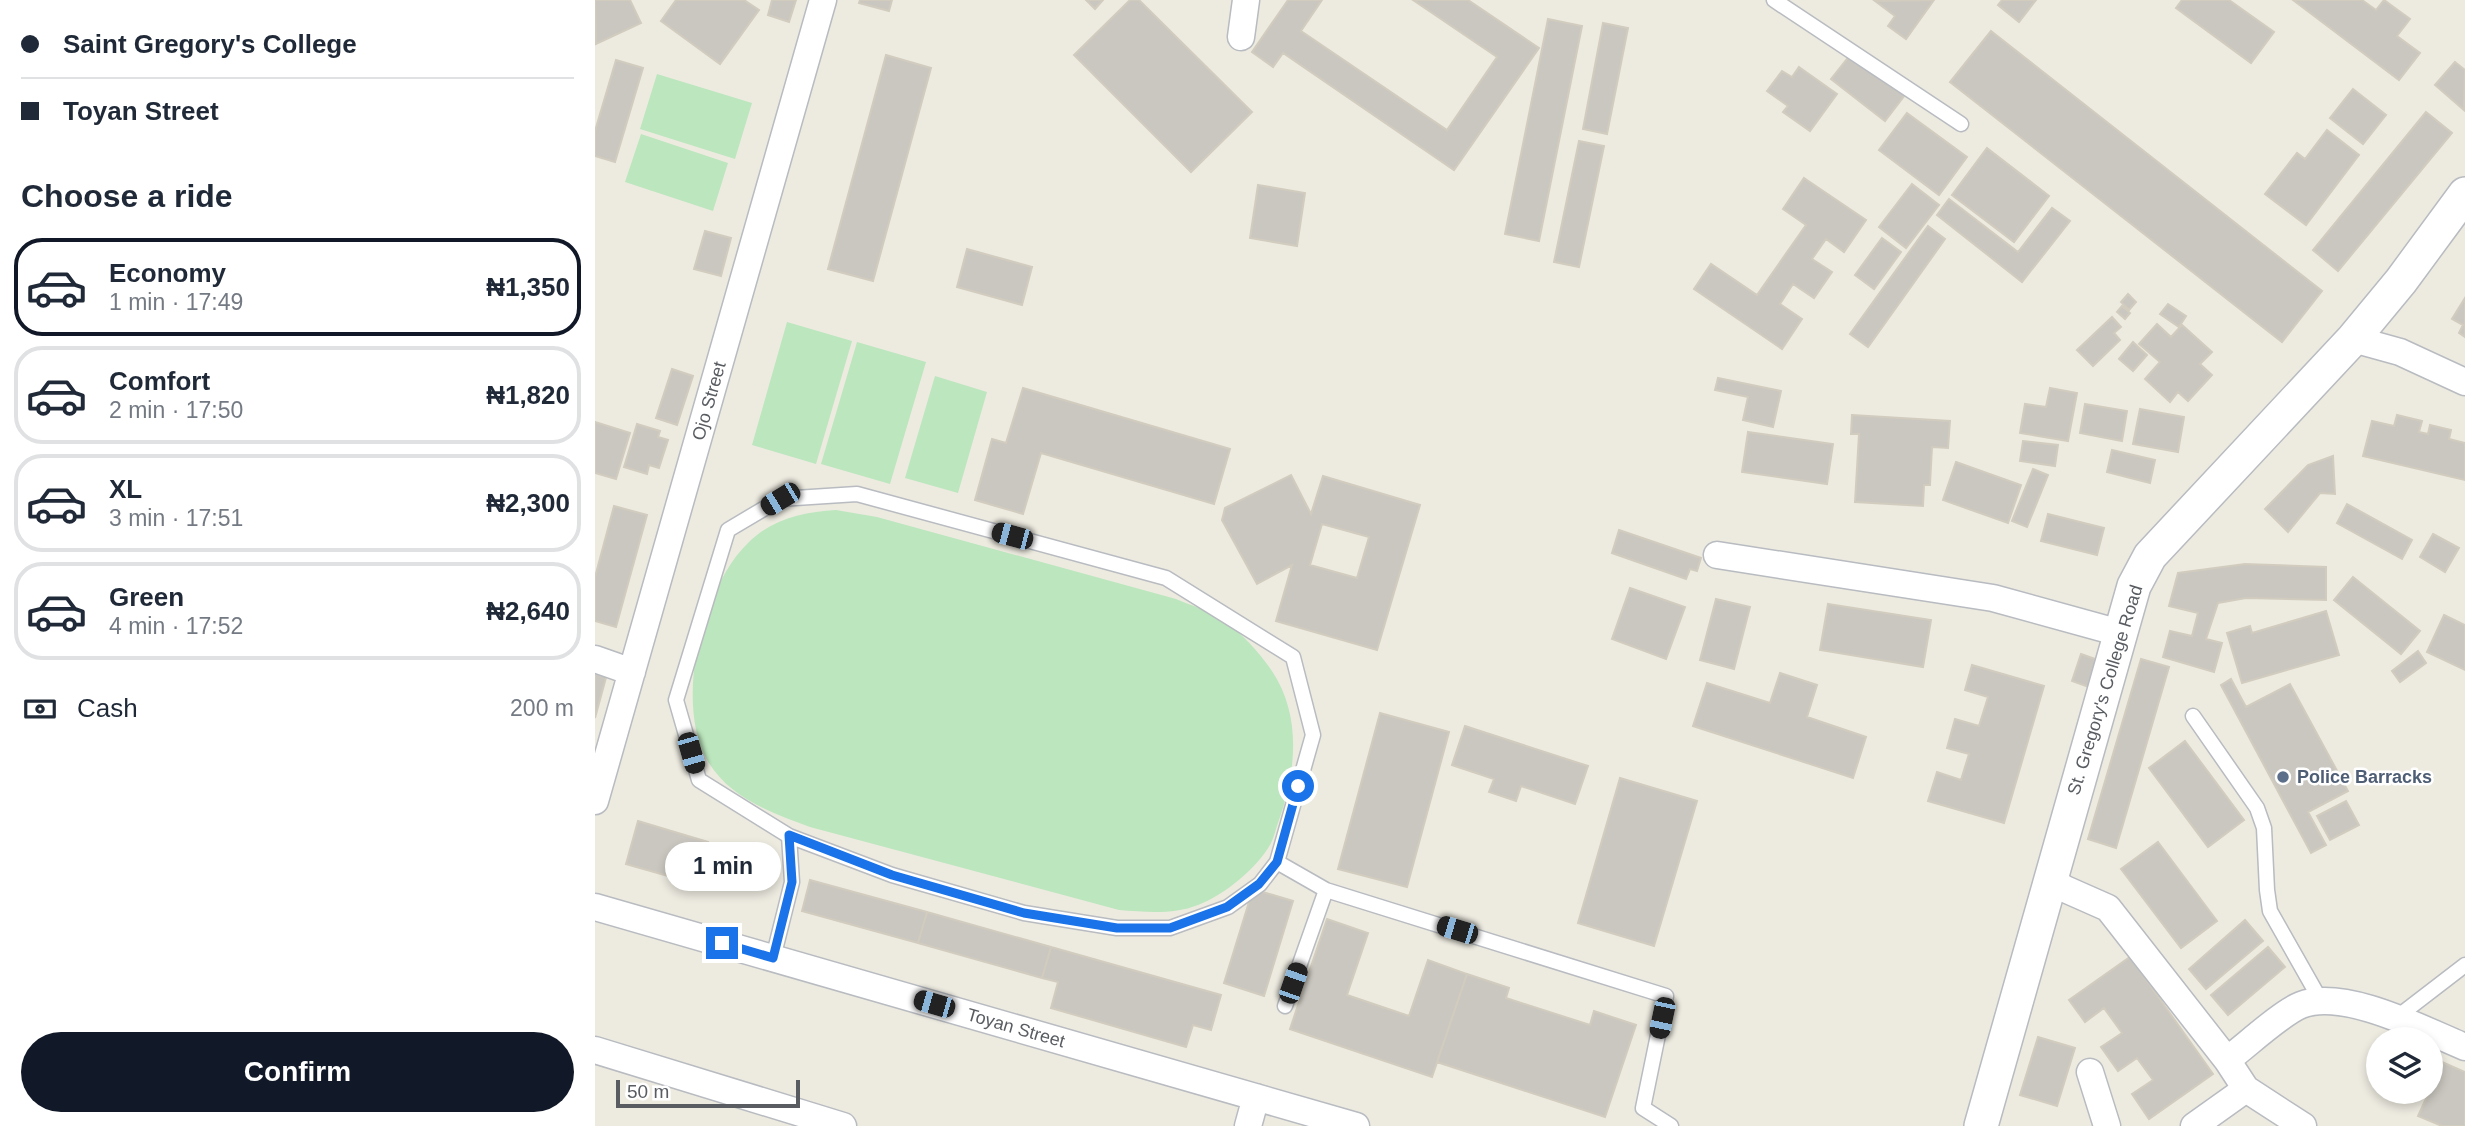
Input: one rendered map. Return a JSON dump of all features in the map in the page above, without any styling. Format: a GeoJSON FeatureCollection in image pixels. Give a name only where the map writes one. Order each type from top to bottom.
{"type":"FeatureCollection","features":[{"type":"Feature","properties":{"kind":"street","name":"Ojo Street"},"geometry":{"type":"LineString","coordinates":[[595,801],[823,0]]}},
{"type":"Feature","properties":{"kind":"street"},"geometry":{"type":"LineString","coordinates":[[1241,37],[1246,0]]}},
{"type":"Feature","properties":{"kind":"street","name":"St. Gregory's College Road"},"geometry":{"type":"LineString","coordinates":[[1980,1126],[2134,586],[2150,556],[2353,339],[2401,281],[2465,194]]}},
{"type":"Feature","properties":{"kind":"street"},"geometry":{"type":"LineString","coordinates":[[2353,339],[2400,352],[2465,382]]}},
{"type":"Feature","properties":{"kind":"street"},"geometry":{"type":"LineString","coordinates":[[1709,552],[1993,598],[2120,633]]}},
{"type":"Feature","properties":{"kind":"street"},"geometry":{"type":"LineString","coordinates":[[595,659],[632,672]]}},
{"type":"Feature","properties":{"kind":"street"},"geometry":{"type":"LineString","coordinates":[[2050,880],[2108,908],[2227,1060],[2246,1089],[2303,1126]]}},
{"type":"Feature","properties":{"kind":"street","name":"Toyan Street"},"geometry":{"type":"LineString","coordinates":[[595,906],[1356,1126]]}},
{"type":"Feature","properties":{"kind":"street"},"geometry":{"type":"LineString","coordinates":[[2227,1060],[2300,1006],[2321,1000],[2353,1004],[2396,1018],[2465,1047]]}},
{"type":"Feature","properties":{"kind":"street"},"geometry":{"type":"LineString","coordinates":[[595,1050],[843,1126]]}},
{"type":"Feature","properties":{"kind":"street"},"geometry":{"type":"LineString","coordinates":[[2091,1072],[2107,1126]]}},
{"type":"Feature","properties":{"kind":"street"},"geometry":{"type":"LineString","coordinates":[[2195,1126],[2246,1089]]}},
{"type":"Feature","properties":{"kind":"street"},"geometry":{"type":"LineString","coordinates":[[1248,1126],[1256,1097]]}},
{"type":"Feature","properties":{"kind":"lane"},"geometry":{"type":"LineString","coordinates":[[1774,0],[1961,124]]}},
{"type":"Feature","properties":{"kind":"lane"},"geometry":{"type":"LineString","coordinates":[[857,494],[1166,578],[1293,657],[1313,736],[1277,862],[1259,884],[1227,907],[1170,928],[1117,928],[1024,913],[892,875],[789,835],[699,780],[676,700],[728,530],[780,499],[857,494]]}},
{"type":"Feature","properties":{"kind":"lane"},"geometry":{"type":"LineString","coordinates":[[2193,716],[2257,808],[2264,828],[2270,911],[2321,1000]]}},
{"type":"Feature","properties":{"kind":"lane"},"geometry":{"type":"LineString","coordinates":[[773,958],[792,882],[789,835]]}},
{"type":"Feature","properties":{"kind":"lane"},"geometry":{"type":"LineString","coordinates":[[1277,862],[1326,890],[1666,996],[1643,1108],[1671,1126]]}},
{"type":"Feature","properties":{"kind":"lane"},"geometry":{"type":"LineString","coordinates":[[1285,1006],[1326,890]]}},
{"type":"Feature","properties":{"kind":"lane"},"geometry":{"type":"LineString","coordinates":[[2396,1018],[2465,965]]}},
{"type":"Feature","properties":{"kind":"green space"},"geometry":{"type":"Polygon","coordinates":[[[657,74],[752,103],[735,159],[640,129],[657,74]]]}},
{"type":"Feature","properties":{"kind":"green space"},"geometry":{"type":"Polygon","coordinates":[[[641,134],[728,163],[713,211],[625,182],[641,134]]]}},
{"type":"Feature","properties":{"kind":"green space"},"geometry":{"type":"Polygon","coordinates":[[[787,322],[852,341],[816,464],[752,445],[787,322]]]}},
{"type":"Feature","properties":{"kind":"green space"},"geometry":{"type":"Polygon","coordinates":[[[857,342],[926,362],[890,484],[821,464],[857,342]]]}},
{"type":"Feature","properties":{"kind":"green space"},"geometry":{"type":"Polygon","coordinates":[[[935,376],[987,392],[958,493],[905,478],[935,376]]]}},
{"type":"Feature","properties":{"kind":"green space"},"geometry":{"type":"Polygon","coordinates":[[[836,510],[877,517],[1176,599],[1210,612],[1227,623],[1249,642],[1272,671],[1282,688],[1292,725],[1292,764],[1285,802],[1274,836],[1264,854],[1248,872],[1228,888],[1198,905],[1169,912],[1119,910],[810,827],[765,809],[738,793],[715,772],[706,758],[697,734],[693,706],[694,676],[706,615],[732,562],[757,535],[789,518],[836,510]]]}},
{"type":"Feature","properties":{"kind":"building"},"geometry":{"type":"Polygon","coordinates":[[[595,0],[630,0],[641,23],[596,44],[595,0]]]}},
{"type":"Feature","properties":{"kind":"building"},"geometry":{"type":"Polygon","coordinates":[[[676,0],[744,0],[759,10],[720,64],[661,21],[676,0]]]}},
{"type":"Feature","properties":{"kind":"building"},"geometry":{"type":"Polygon","coordinates":[[[772,0],[796,0],[789,22],[768,15],[772,0]]]}},
{"type":"Feature","properties":{"kind":"building"},"geometry":{"type":"Polygon","coordinates":[[[860,0],[892,0],[889,11],[859,3],[860,0]]]}},
{"type":"Feature","properties":{"kind":"building"},"geometry":{"type":"Polygon","coordinates":[[[1086,0],[1103,0],[1095,9],[1086,0]]]}},
{"type":"Feature","properties":{"kind":"building"},"geometry":{"type":"Polygon","coordinates":[[[1130,0],[1139,0],[1252,112],[1191,172],[1074,55],[1130,0]]]}},
{"type":"Feature","properties":{"kind":"building"},"geometry":{"type":"Polygon","coordinates":[[[1288,0],[1322,0],[1301,31],[1447,130],[1497,57],[1413,0],[1468,0],[1539,48],[1454,170],[1283,53],[1273,67],[1252,52],[1288,0]]]}},
{"type":"Feature","properties":{"kind":"building"},"geometry":{"type":"Polygon","coordinates":[[[1934,0],[1906,39],[1888,26],[1895,16],[1875,1],[1934,0]]]}},
{"type":"Feature","properties":{"kind":"building"},"geometry":{"type":"Polygon","coordinates":[[[2002,0],[2036,0],[2019,22],[1998,5],[2002,0]]]}},
{"type":"Feature","properties":{"kind":"building"},"geometry":{"type":"Polygon","coordinates":[[[2182,0],[2229,0],[2274,32],[2251,63],[2176,8],[2182,0]]]}},
{"type":"Feature","properties":{"kind":"building"},"geometry":{"type":"Polygon","coordinates":[[[2293,0],[2362,0],[2376,10],[2384,0],[2410,19],[2397,36],[2420,53],[2399,80],[2293,0]]]}},
{"type":"Feature","properties":{"kind":"building"},"geometry":{"type":"Polygon","coordinates":[[[1548,19],[1582,26],[1539,241],[1505,234],[1548,19]]]}},
{"type":"Feature","properties":{"kind":"building"},"geometry":{"type":"Polygon","coordinates":[[[1603,23],[1628,28],[1607,134],[1583,129],[1603,23]]]}},
{"type":"Feature","properties":{"kind":"building"},"geometry":{"type":"Polygon","coordinates":[[[1991,31],[2322,291],[2282,342],[1950,82],[1991,31]]]}},
{"type":"Feature","properties":{"kind":"building"},"geometry":{"type":"Polygon","coordinates":[[[1851,54],[1905,95],[1885,121],[1831,79],[1851,54]]]}},
{"type":"Feature","properties":{"kind":"building"},"geometry":{"type":"Polygon","coordinates":[[[886,55],[931,68],[873,281],[828,269],[886,55]]]}},
{"type":"Feature","properties":{"kind":"building"},"geometry":{"type":"Polygon","coordinates":[[[616,60],[643,68],[615,162],[595,156],[595,131],[616,60]]]}},
{"type":"Feature","properties":{"kind":"building"},"geometry":{"type":"Polygon","coordinates":[[[2455,62],[2465,70],[2464,110],[2435,85],[2455,62]]]}},
{"type":"Feature","properties":{"kind":"building"},"geometry":{"type":"Polygon","coordinates":[[[1799,67],[1837,94],[1810,131],[1783,112],[1788,106],[1767,91],[1782,71],[1792,77],[1799,67]]]}},
{"type":"Feature","properties":{"kind":"building"},"geometry":{"type":"Polygon","coordinates":[[[2353,89],[2386,115],[2363,144],[2330,118],[2353,89]]]}},
{"type":"Feature","properties":{"kind":"building"},"geometry":{"type":"Polygon","coordinates":[[[2426,112],[2452,133],[2338,271],[2313,250],[2426,112]]]}},
{"type":"Feature","properties":{"kind":"building"},"geometry":{"type":"Polygon","coordinates":[[[1907,113],[1967,157],[1939,195],[1879,150],[1907,113]]]}},
{"type":"Feature","properties":{"kind":"building"},"geometry":{"type":"Polygon","coordinates":[[[2327,130],[2359,155],[2306,225],[2265,194],[2297,153],[2305,159],[2327,130]]]}},
{"type":"Feature","properties":{"kind":"building"},"geometry":{"type":"Polygon","coordinates":[[[1579,141],[1604,146],[1579,267],[1554,262],[1579,141]]]}},
{"type":"Feature","properties":{"kind":"building"},"geometry":{"type":"Polygon","coordinates":[[[1987,148],[2049,196],[2014,242],[1952,195],[1987,148]]]}},
{"type":"Feature","properties":{"kind":"building"},"geometry":{"type":"Polygon","coordinates":[[[1804,178],[1866,220],[1844,252],[1826,239],[1812,259],[1832,272],[1814,298],[1793,284],[1780,304],[1802,319],[1782,349],[1694,289],[1711,264],[1757,295],[1806,225],[1783,209],[1804,178]]]}},
{"type":"Feature","properties":{"kind":"building"},"geometry":{"type":"Polygon","coordinates":[[[1912,184],[1939,205],[1906,248],[1879,227],[1912,184]]]}},
{"type":"Feature","properties":{"kind":"building"},"geometry":{"type":"Polygon","coordinates":[[[1258,185],[1305,193],[1297,246],[1250,238],[1258,185]]]}},
{"type":"Feature","properties":{"kind":"building"},"geometry":{"type":"Polygon","coordinates":[[[1949,199],[2018,252],[2052,208],[2070,221],[2022,282],[1937,215],[1949,199]]]}},
{"type":"Feature","properties":{"kind":"building"},"geometry":{"type":"Polygon","coordinates":[[[1928,226],[1945,239],[1868,347],[1850,334],[1928,226]]]}},
{"type":"Feature","properties":{"kind":"building"},"geometry":{"type":"Polygon","coordinates":[[[705,231],[731,238],[721,276],[694,269],[705,231]]]}},
{"type":"Feature","properties":{"kind":"building"},"geometry":{"type":"Polygon","coordinates":[[[1882,238],[1901,252],[1874,289],[1855,275],[1882,238]]]}},
{"type":"Feature","properties":{"kind":"building"},"geometry":{"type":"Polygon","coordinates":[[[967,249],[1032,267],[1022,305],[957,287],[967,249]]]}},
{"type":"Feature","properties":{"kind":"building"},"geometry":{"type":"Polygon","coordinates":[[[2128,294],[2136,302],[2129,310],[2121,302],[2128,294]]]}},
{"type":"Feature","properties":{"kind":"building"},"geometry":{"type":"Polygon","coordinates":[[[2465,298],[2465,337],[2459,333],[2463,325],[2452,319],[2465,298]]]}},
{"type":"Feature","properties":{"kind":"building"},"geometry":{"type":"Polygon","coordinates":[[[2168,304],[2186,316],[2179,327],[2160,314],[2168,304]]]}},
{"type":"Feature","properties":{"kind":"building"},"geometry":{"type":"Polygon","coordinates":[[[2122,306],[2130,313],[2125,319],[2117,312],[2122,306]]]}},
{"type":"Feature","properties":{"kind":"building"},"geometry":{"type":"Polygon","coordinates":[[[2112,317],[2121,327],[2114,333],[2120,340],[2093,366],[2077,350],[2112,317]]]}},
{"type":"Feature","properties":{"kind":"building"},"geometry":{"type":"Polygon","coordinates":[[[2157,324],[2171,337],[2182,325],[2212,352],[2200,364],[2212,375],[2188,401],[2178,392],[2170,402],[2145,379],[2160,362],[2139,344],[2157,324]]]}},
{"type":"Feature","properties":{"kind":"building"},"geometry":{"type":"Polygon","coordinates":[[[2133,342],[2147,355],[2133,371],[2119,359],[2133,342]]]}},
{"type":"Feature","properties":{"kind":"building"},"geometry":{"type":"Polygon","coordinates":[[[672,369],[693,376],[677,425],[656,418],[672,369]]]}},
{"type":"Feature","properties":{"kind":"building"},"geometry":{"type":"Polygon","coordinates":[[[1718,378],[1781,391],[1773,427],[1743,420],[1748,397],[1715,390],[1718,378]]]}},
{"type":"Feature","properties":{"kind":"building"},"geometry":{"type":"Polygon","coordinates":[[[1023,388],[1230,449],[1214,504],[1041,453],[1023,514],[975,500],[992,439],[1006,443],[1023,388]]]}},
{"type":"Feature","properties":{"kind":"building"},"geometry":{"type":"Polygon","coordinates":[[[2050,388],[2077,393],[2068,441],[2020,433],[2025,404],[2046,407],[2050,388]]]}},
{"type":"Feature","properties":{"kind":"building"},"geometry":{"type":"Polygon","coordinates":[[[2085,404],[2127,411],[2122,441],[2080,433],[2085,404]]]}},
{"type":"Feature","properties":{"kind":"building"},"geometry":{"type":"Polygon","coordinates":[[[2140,409],[2184,417],[2178,452],[2133,444],[2140,409]]]}},
{"type":"Feature","properties":{"kind":"building"},"geometry":{"type":"Polygon","coordinates":[[[1852,415],[1950,421],[1948,448],[1932,447],[1930,485],[1924,485],[1923,506],[1855,502],[1859,434],[1851,434],[1852,415]]]}},
{"type":"Feature","properties":{"kind":"building"},"geometry":{"type":"Polygon","coordinates":[[[2397,415],[2422,421],[2419,432],[2428,434],[2430,425],[2451,430],[2449,439],[2465,443],[2465,480],[2363,456],[2372,421],[2394,426],[2397,415]]]}},
{"type":"Feature","properties":{"kind":"building"},"geometry":{"type":"Polygon","coordinates":[[[595,422],[630,433],[616,479],[595,473],[595,422]]]}},
{"type":"Feature","properties":{"kind":"building"},"geometry":{"type":"Polygon","coordinates":[[[637,424],[660,431],[658,437],[668,440],[659,468],[649,465],[647,474],[624,467],[637,424]]]}},
{"type":"Feature","properties":{"kind":"building"},"geometry":{"type":"Polygon","coordinates":[[[1748,432],[1833,444],[1827,484],[1742,472],[1748,432]]]}},
{"type":"Feature","properties":{"kind":"building"},"geometry":{"type":"Polygon","coordinates":[[[2023,441],[2058,445],[2055,466],[2020,461],[2023,441]]]}},
{"type":"Feature","properties":{"kind":"building"},"geometry":{"type":"Polygon","coordinates":[[[2112,450],[2155,460],[2150,483],[2107,472],[2112,450]]]}},
{"type":"Feature","properties":{"kind":"building"},"geometry":{"type":"Polygon","coordinates":[[[2333,456],[2335,494],[2320,493],[2288,532],[2265,509],[2308,465],[2333,456]]]}},
{"type":"Feature","properties":{"kind":"building"},"geometry":{"type":"Polygon","coordinates":[[[1956,462],[2021,485],[2008,523],[1943,500],[1956,462]]]}},
{"type":"Feature","properties":{"kind":"building"},"geometry":{"type":"Polygon","coordinates":[[[2033,469],[2048,475],[2027,527],[2012,521],[2033,469]]]}},
{"type":"Feature","properties":{"kind":"building"},"geometry":{"type":"Polygon","coordinates":[[[1291,475],[1311,514],[1323,476],[1420,505],[1377,650],[1276,621],[1292,565],[1257,584],[1222,520],[1225,508],[1291,475]],[[1322,524],[1310,565],[1357,578],[1369,537],[1322,524]]]}},
{"type":"Feature","properties":{"kind":"building"},"geometry":{"type":"Polygon","coordinates":[[[2347,504],[2412,540],[2402,559],[2337,523],[2347,504]]]}},
{"type":"Feature","properties":{"kind":"building"},"geometry":{"type":"Polygon","coordinates":[[[614,506],[647,515],[616,627],[595,621],[595,577],[614,506]]]}},
{"type":"Feature","properties":{"kind":"building"},"geometry":{"type":"Polygon","coordinates":[[[2048,514],[2104,528],[2097,555],[2041,541],[2048,514]]]}},
{"type":"Feature","properties":{"kind":"building"},"geometry":{"type":"Polygon","coordinates":[[[1619,530],[1701,558],[1697,571],[1690,569],[1686,579],[1612,553],[1619,530]]]}},
{"type":"Feature","properties":{"kind":"building"},"geometry":{"type":"Polygon","coordinates":[[[2433,534],[2459,548],[2445,572],[2420,557],[2433,534]]]}},
{"type":"Feature","properties":{"kind":"building"},"geometry":{"type":"Polygon","coordinates":[[[2245,564],[2326,567],[2326,600],[2246,598],[2218,603],[2206,639],[2222,643],[2214,672],[2163,657],[2170,631],[2192,636],[2198,613],[2169,606],[2178,573],[2245,564]]]}},
{"type":"Feature","properties":{"kind":"building"},"geometry":{"type":"Polygon","coordinates":[[[2353,577],[2420,631],[2401,654],[2334,600],[2353,577]]]}},
{"type":"Feature","properties":{"kind":"building"},"geometry":{"type":"Polygon","coordinates":[[[1630,588],[1685,607],[1666,659],[1612,639],[1630,588]]]}},
{"type":"Feature","properties":{"kind":"building"},"geometry":{"type":"Polygon","coordinates":[[[1716,599],[1750,607],[1734,669],[1700,660],[1716,599]]]}},
{"type":"Feature","properties":{"kind":"building"},"geometry":{"type":"Polygon","coordinates":[[[1828,604],[1931,620],[1923,667],[1820,650],[1828,604]]]}},
{"type":"Feature","properties":{"kind":"building"},"geometry":{"type":"Polygon","coordinates":[[[2326,611],[2339,655],[2242,683],[2227,633],[2250,626],[2252,633],[2326,611]]]}},
{"type":"Feature","properties":{"kind":"building"},"geometry":{"type":"Polygon","coordinates":[[[2444,615],[2465,625],[2465,670],[2427,652],[2444,615]]]}},
{"type":"Feature","properties":{"kind":"building"},"geometry":{"type":"Polygon","coordinates":[[[2418,651],[2426,663],[2400,682],[2392,671],[2418,651]]]}},
{"type":"Feature","properties":{"kind":"building"},"geometry":{"type":"Polygon","coordinates":[[[2081,654],[2104,662],[2094,689],[2072,681],[2081,654]]]}},
{"type":"Feature","properties":{"kind":"building"},"geometry":{"type":"Polygon","coordinates":[[[2141,659],[2169,667],[2116,848],[2088,839],[2141,659]]]}},
{"type":"Feature","properties":{"kind":"building"},"geometry":{"type":"Polygon","coordinates":[[[1972,665],[2044,686],[2004,823],[1928,801],[1937,772],[1961,780],[1969,754],[1947,748],[1955,719],[1979,726],[1988,697],[1965,690],[1972,665]]]}},
{"type":"Feature","properties":{"kind":"building"},"geometry":{"type":"Polygon","coordinates":[[[595,671],[607,674],[595,718],[595,671]]]}},
{"type":"Feature","properties":{"kind":"building"},"geometry":{"type":"Polygon","coordinates":[[[1780,673],[1817,685],[1807,717],[1866,737],[1853,778],[1693,726],[1707,683],[1770,703],[1780,673]]]}},
{"type":"Feature","properties":{"kind":"building"},"geometry":{"type":"Polygon","coordinates":[[[2231,679],[2246,707],[2290,684],[2348,791],[2308,812],[2326,845],[2311,853],[2221,685],[2231,679]]]}},
{"type":"Feature","properties":{"kind":"building"},"geometry":{"type":"Polygon","coordinates":[[[1380,713],[1449,732],[1407,887],[1338,869],[1380,713]]]}},
{"type":"Feature","properties":{"kind":"building"},"geometry":{"type":"Polygon","coordinates":[[[1465,726],[1588,766],[1575,804],[1521,786],[1516,801],[1489,792],[1494,779],[1452,765],[1465,726]]]}},
{"type":"Feature","properties":{"kind":"building"},"geometry":{"type":"Polygon","coordinates":[[[2185,741],[2244,820],[2208,847],[2149,768],[2185,741]]]}},
{"type":"Feature","properties":{"kind":"building"},"geometry":{"type":"Polygon","coordinates":[[[1620,778],[1697,801],[1654,946],[1578,923],[1620,778]]]}},
{"type":"Feature","properties":{"kind":"building"},"geometry":{"type":"Polygon","coordinates":[[[2346,801],[2359,825],[2330,840],[2317,816],[2346,801]]]}},
{"type":"Feature","properties":{"kind":"building"},"geometry":{"type":"Polygon","coordinates":[[[638,821],[708,842],[696,884],[626,864],[638,821]]]}},
{"type":"Feature","properties":{"kind":"building"},"geometry":{"type":"Polygon","coordinates":[[[2158,842],[2217,921],[2181,948],[2121,869],[2158,842]]]}},
{"type":"Feature","properties":{"kind":"building"},"geometry":{"type":"Polygon","coordinates":[[[810,880],[927,912],[918,943],[802,911],[810,880]]]}},
{"type":"Feature","properties":{"kind":"building"},"geometry":{"type":"Polygon","coordinates":[[[1253,889],[1293,901],[1264,996],[1224,983],[1253,889]]]}},
{"type":"Feature","properties":{"kind":"building"},"geometry":{"type":"Polygon","coordinates":[[[927,912],[1051,947],[1042,978],[918,943],[927,912]]]}},
{"type":"Feature","properties":{"kind":"building"},"geometry":{"type":"Polygon","coordinates":[[[1327,919],[1368,933],[1347,995],[1409,1016],[1428,960],[1467,974],[1432,1077],[1290,1029],[1327,919]]]}},
{"type":"Feature","properties":{"kind":"building"},"geometry":{"type":"Polygon","coordinates":[[[2245,920],[2263,941],[2206,989],[2189,969],[2245,920]]]}},
{"type":"Feature","properties":{"kind":"building"},"geometry":{"type":"Polygon","coordinates":[[[1051,947],[1221,995],[1211,1030],[1193,1025],[1186,1047],[1051,1008],[1058,982],[1042,978],[1051,947]]]}},
{"type":"Feature","properties":{"kind":"building"},"geometry":{"type":"Polygon","coordinates":[[[2268,947],[2285,967],[2228,1015],[2211,995],[2268,947]]]}},
{"type":"Feature","properties":{"kind":"building"},"geometry":{"type":"Polygon","coordinates":[[[2130,957],[2213,1074],[2149,1119],[2132,1094],[2153,1080],[2137,1058],[2118,1071],[2101,1047],[2122,1033],[2104,1008],[2085,1022],[2069,1000],[2130,957]]]}},
{"type":"Feature","properties":{"kind":"building"},"geometry":{"type":"Polygon","coordinates":[[[1467,974],[1509,988],[1506,998],[1590,1025],[1594,1011],[1636,1025],[1605,1117],[1437,1062],[1467,974]]]}},
{"type":"Feature","properties":{"kind":"building"},"geometry":{"type":"Polygon","coordinates":[[[2038,1037],[2075,1048],[2057,1106],[2020,1095],[2038,1037]]]}},
{"type":"Feature","properties":{"kind":"building"},"geometry":{"type":"Polygon","coordinates":[[[2443,1062],[2465,1072],[2465,1126],[2442,1126],[2418,1116],[2424,1104],[2443,1104],[2443,1062]]]}},
{"type":"Feature","properties":{"kind":"place","name":"Police Barracks"},"geometry":{"type":"Point","coordinates":[2283,777]}},
{"type":"Feature","properties":{"kind":"route"},"geometry":{"type":"LineString","coordinates":[[722,943],[773,958],[792,882],[789,835],[892,875],[1024,913],[1117,928],[1170,928],[1227,907],[1259,884],[1277,862],[1298,786]]}}]}
